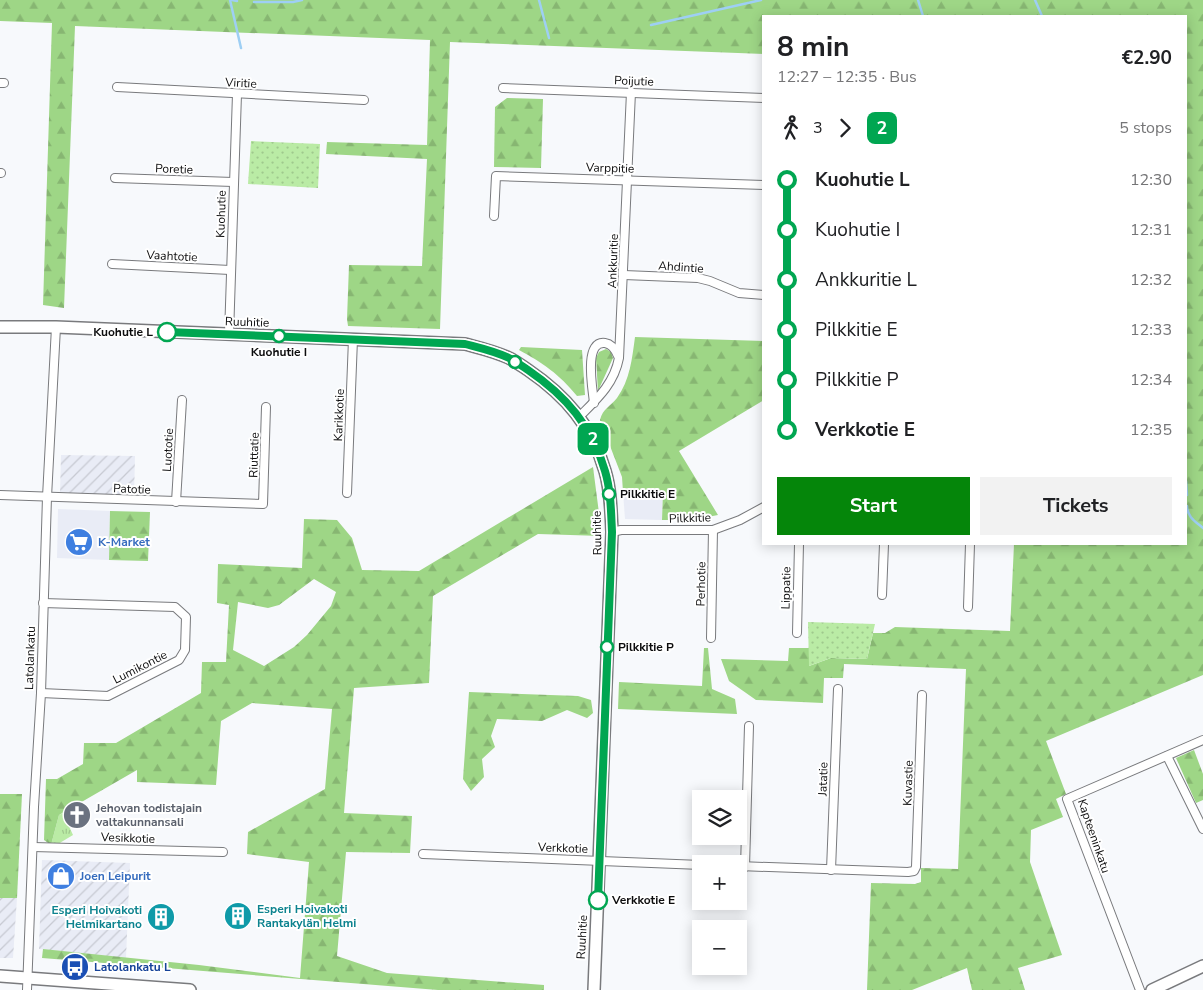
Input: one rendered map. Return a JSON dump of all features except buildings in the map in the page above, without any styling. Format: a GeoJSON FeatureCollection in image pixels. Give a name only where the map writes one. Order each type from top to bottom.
{"type":"FeatureCollection","features":[{"type":"Feature","properties":{"kind":"street","name":"Viritie"},"geometry":{"type":"LineString","coordinates":[[117,87],[364,100]]}},
{"type":"Feature","properties":{"kind":"street","name":"Poijutie"},"geometry":{"type":"LineString","coordinates":[[503,88],[762,98]]}},
{"type":"Feature","properties":{"kind":"street","name":"Ankkuritie"},"geometry":{"type":"LineString","coordinates":[[579,417],[608,387],[619,358],[631,92]]}},
{"type":"Feature","properties":{"kind":"street","name":"Kuohutie"},"geometry":{"type":"LineString","coordinates":[[228,335],[237,94]]}},
{"type":"Feature","properties":{"kind":"street","name":"Varppitie"},"geometry":{"type":"LineString","coordinates":[[494,216],[496,176],[762,185]]}},
{"type":"Feature","properties":{"kind":"street","name":"Poretie"},"geometry":{"type":"LineString","coordinates":[[115,178],[233,182]]}},
{"type":"Feature","properties":{"kind":"street","name":"Vaahtotie"},"geometry":{"type":"LineString","coordinates":[[112,264],[230,270]]}},
{"type":"Feature","properties":{"kind":"street","name":"Ahdintie"},"geometry":{"type":"LineString","coordinates":[[624,275],[698,278],[739,293],[762,295]]}},
{"type":"Feature","properties":{"kind":"street","name":"Ruuhitie"},"geometry":{"type":"LineString","coordinates":[[0,327],[56,327],[465,344],[510,358],[546,382],[564,399],[591,434],[600,454],[606,473],[612,532],[594,990]]}},
{"type":"Feature","properties":{"kind":"street","name":"Latolankatu"},"geometry":{"type":"LineString","coordinates":[[27,990],[41,693],[47,497],[56,327]]}},
{"type":"Feature","properties":{"kind":"street","name":"Karikkotie"},"geometry":{"type":"LineString","coordinates":[[347,493],[353,339]]}},
{"type":"Feature","properties":{"kind":"street"},"geometry":{"type":"LineString","coordinates":[[594,403],[591,367],[593,350],[597,344],[604,343],[616,350],[619,358]]}},
{"type":"Feature","properties":{"kind":"street","name":"Luototie"},"geometry":{"type":"LineString","coordinates":[[176,502],[182,400]]}},
{"type":"Feature","properties":{"kind":"street","name":"Riuttatie"},"geometry":{"type":"LineString","coordinates":[[263,504],[266,407]]}},
{"type":"Feature","properties":{"kind":"street","name":"Patotie"},"geometry":{"type":"LineString","coordinates":[[0,495],[263,504]]}},
{"type":"Feature","properties":{"kind":"street","name":"Pilkkitie"},"geometry":{"type":"LineString","coordinates":[[612,532],[621,530],[713,530],[740,520],[762,508]]}},
{"type":"Feature","properties":{"kind":"street","name":"Perhotie"},"geometry":{"type":"LineString","coordinates":[[711,638],[713,530]]}},
{"type":"Feature","properties":{"kind":"street","name":"Lippatie"},"geometry":{"type":"LineString","coordinates":[[796,633],[799,545]]}},
{"type":"Feature","properties":{"kind":"street"},"geometry":{"type":"LineString","coordinates":[[882,595],[884,545]]}},
{"type":"Feature","properties":{"kind":"street"},"geometry":{"type":"LineString","coordinates":[[968,607],[970,545]]}},
{"type":"Feature","properties":{"kind":"street","name":"Lumikontie"},"geometry":{"type":"LineString","coordinates":[[41,693],[108,696],[179,660],[185,650],[186,617],[175,607],[43,603]]}},
{"type":"Feature","properties":{"kind":"street","name":"Jatatie"},"geometry":{"type":"LineString","coordinates":[[831,870],[838,689]]}},
{"type":"Feature","properties":{"kind":"street","name":"Kuvastie"},"geometry":{"type":"LineString","coordinates":[[831,870],[914,871],[916,867],[922,695]]}},
{"type":"Feature","properties":{"kind":"street"},"geometry":{"type":"LineString","coordinates":[[743,855],[749,726]]}},
{"type":"Feature","properties":{"kind":"street","name":"Kapteeninkatu"},"geometry":{"type":"LineString","coordinates":[[1140,990],[1067,800],[1203,740]]}},
{"type":"Feature","properties":{"kind":"street"},"geometry":{"type":"LineString","coordinates":[[1167,756],[1203,829]]}},
{"type":"Feature","properties":{"kind":"street","name":"Vesikkotie"},"geometry":{"type":"LineString","coordinates":[[33,847],[223,852]]}},
{"type":"Feature","properties":{"kind":"street","name":"Verkkotie"},"geometry":{"type":"LineString","coordinates":[[423,854],[692,865]]}},
{"type":"Feature","properties":{"kind":"street"},"geometry":{"type":"LineString","coordinates":[[747,867],[831,870]]}},
{"type":"Feature","properties":{"kind":"street"},"geometry":{"type":"LineString","coordinates":[[1152,990],[1203,966]]}},
{"type":"Feature","properties":{"kind":"street"},"geometry":{"type":"LineString","coordinates":[[0,976],[190,990]]}},
{"type":"Feature","properties":{"kind":"shaded area"},"geometry":{"type":"Polygon","coordinates":[[[61,455],[135,456],[134,498],[60,495],[61,455]]]}},
{"type":"Feature","properties":{"kind":"shaded area"},"geometry":{"type":"Polygon","coordinates":[[[623,492],[663,492],[662,520],[625,519],[623,492]]]}},
{"type":"Feature","properties":{"kind":"shaded area"},"geometry":{"type":"Polygon","coordinates":[[[58,509],[110,511],[109,560],[57,558],[58,509]]]}},
{"type":"Feature","properties":{"kind":"shaded area"},"geometry":{"type":"Polygon","coordinates":[[[42,860],[130,863],[126,958],[39,949],[42,860]]]}},
{"type":"Feature","properties":{"kind":"shaded area"},"geometry":{"type":"Polygon","coordinates":[[[0,898],[17,898],[13,958],[0,958],[0,898]]]}},
{"type":"Feature","properties":{"kind":"green space"},"geometry":{"type":"Polygon","coordinates":[[[0,0],[1203,0],[1203,675],[1046,741],[1066,794],[1056,799],[1063,817],[1031,830],[1030,862],[1062,955],[1018,968],[1025,990],[972,990],[967,968],[912,990],[867,990],[871,883],[915,884],[921,882],[921,868],[958,869],[966,669],[844,664],[843,678],[824,678],[823,703],[756,700],[729,681],[721,659],[788,661],[789,648],[809,648],[809,666],[831,658],[867,659],[873,633],[885,633],[895,627],[1010,631],[1014,545],[1187,545],[1187,15],[762,15],[762,54],[450,42],[440,329],[348,326],[347,319],[349,265],[422,266],[427,159],[326,154],[327,142],[427,145],[430,40],[75,26],[64,308],[43,305],[52,23],[0,21],[0,0]]]}},
{"type":"Feature","properties":{"kind":"green space"},"geometry":{"type":"Polygon","coordinates":[[[507,98],[543,99],[541,168],[494,167],[495,107],[507,98]]]}},
{"type":"Feature","properties":{"kind":"green space"},"geometry":{"type":"Polygon","coordinates":[[[251,141],[320,144],[318,188],[248,184],[251,141]]]}},
{"type":"Feature","properties":{"kind":"green space"},"geometry":{"type":"Polygon","coordinates":[[[635,337],[762,341],[762,401],[679,451],[718,515],[692,520],[662,520],[663,492],[623,492],[622,477],[600,420],[603,413],[617,398],[625,384],[635,337]]]}},
{"type":"Feature","properties":{"kind":"green space"},"geometry":{"type":"Polygon","coordinates":[[[521,347],[582,350],[585,395],[577,396],[564,381],[519,350],[521,347]]]}},
{"type":"Feature","properties":{"kind":"green space"},"geometry":{"type":"Polygon","coordinates":[[[606,349],[611,352],[613,358],[598,391],[596,358],[599,352],[606,349]]]}},
{"type":"Feature","properties":{"kind":"green space"},"geometry":{"type":"Polygon","coordinates":[[[593,467],[602,536],[538,534],[433,596],[429,683],[354,688],[344,813],[412,816],[410,853],[346,852],[337,956],[387,973],[544,985],[544,990],[438,990],[42,958],[43,949],[199,965],[300,978],[309,862],[247,854],[248,832],[325,789],[332,709],[252,703],[221,721],[216,785],[137,782],[137,770],[59,815],[51,845],[44,840],[46,779],[57,779],[83,764],[84,743],[116,743],[201,693],[202,662],[226,662],[229,605],[217,603],[218,564],[302,568],[304,519],[337,520],[352,538],[362,570],[419,571],[593,467]],[[314,579],[279,605],[268,608],[238,602],[233,650],[264,666],[294,647],[307,635],[331,606],[336,592],[314,579]]]}},
{"type":"Feature","properties":{"kind":"green space"},"geometry":{"type":"Polygon","coordinates":[[[110,511],[150,512],[148,561],[109,560],[110,511]]]}},
{"type":"Feature","properties":{"kind":"green space"},"geometry":{"type":"Polygon","coordinates":[[[808,622],[875,624],[867,659],[831,658],[809,666],[808,622]]]}},
{"type":"Feature","properties":{"kind":"green space"},"geometry":{"type":"Polygon","coordinates":[[[704,648],[708,648],[712,689],[735,699],[737,714],[618,709],[619,682],[702,686],[704,648]]]}},
{"type":"Feature","properties":{"kind":"green space"},"geometry":{"type":"Polygon","coordinates":[[[469,692],[578,696],[591,700],[593,713],[587,718],[567,710],[542,721],[497,719],[491,736],[495,747],[482,759],[484,777],[471,791],[463,779],[469,692]]]}},
{"type":"Feature","properties":{"kind":"green space"},"geometry":{"type":"Polygon","coordinates":[[[1194,750],[1203,774],[1203,800],[1196,803],[1176,758],[1194,750]]]}},
{"type":"Feature","properties":{"kind":"green space"},"geometry":{"type":"Polygon","coordinates":[[[0,794],[22,794],[17,898],[0,898],[0,794]]]}},
{"type":"Feature","properties":{"kind":"green space"},"geometry":{"type":"Polygon","coordinates":[[[63,813],[73,835],[58,844],[51,845],[59,815],[63,813]]]}},
{"type":"Feature","properties":{"kind":"waterway"},"geometry":{"type":"LineString","coordinates":[[230,0],[241,48]]}},
{"type":"Feature","properties":{"kind":"waterway"},"geometry":{"type":"LineString","coordinates":[[232,0],[237,1]]}},
{"type":"Feature","properties":{"kind":"waterway"},"geometry":{"type":"LineString","coordinates":[[254,2],[293,2],[302,0]]}},
{"type":"Feature","properties":{"kind":"waterway"},"geometry":{"type":"LineString","coordinates":[[539,0],[549,38]]}},
{"type":"Feature","properties":{"kind":"waterway"},"geometry":{"type":"LineString","coordinates":[[651,25],[761,0]]}},
{"type":"Feature","properties":{"kind":"waterway"},"geometry":{"type":"LineString","coordinates":[[918,0],[923,15]]}},
{"type":"Feature","properties":{"kind":"waterway"},"geometry":{"type":"LineString","coordinates":[[1035,0],[1042,15]]}},
{"type":"Feature","properties":{"kind":"waterway"},"geometry":{"type":"LineString","coordinates":[[1187,506],[1190,516],[1203,528]]}},
{"type":"Feature","properties":{"kind":"bus line","name":"2"},"geometry":{"type":"LineString","coordinates":[[167,332],[465,344],[510,358],[546,382],[564,399],[586,426],[600,454],[606,473],[612,532],[598,900]]}},
{"type":"Feature","properties":{"kind":"place","name":"Kuohutie L"},"geometry":{"type":"Point","coordinates":[167,332]}},
{"type":"Feature","properties":{"kind":"place","name":"Kuohutie I"},"geometry":{"type":"Point","coordinates":[279,336]}},
{"type":"Feature","properties":{"kind":"place","name":"Pilkkitie E"},"geometry":{"type":"Point","coordinates":[609,494]}},
{"type":"Feature","properties":{"kind":"place","name":"K-Market"},"geometry":{"type":"Point","coordinates":[79,542]}},
{"type":"Feature","properties":{"kind":"place","name":"Pilkkitie P"},"geometry":{"type":"Point","coordinates":[607,647]}},
{"type":"Feature","properties":{"kind":"place","name":"Jehovan todistajain valtakunnansali"},"geometry":{"type":"Point","coordinates":[77,815]}},
{"type":"Feature","properties":{"kind":"place","name":"Joen Leipurit"},"geometry":{"type":"Point","coordinates":[61,876]}},
{"type":"Feature","properties":{"kind":"place","name":"Verkkotie E"},"geometry":{"type":"Point","coordinates":[598,900]}},
{"type":"Feature","properties":{"kind":"place","name":"Esperi Hoivakoti Rantakylän Helmi"},"geometry":{"type":"Point","coordinates":[238,916]}},
{"type":"Feature","properties":{"kind":"place","name":"Esperi Hoivakoti Helmikartano"},"geometry":{"type":"Point","coordinates":[161,917]}},
{"type":"Feature","properties":{"kind":"place","name":"Latolankatu L"},"geometry":{"type":"Point","coordinates":[75,967]}}]}
